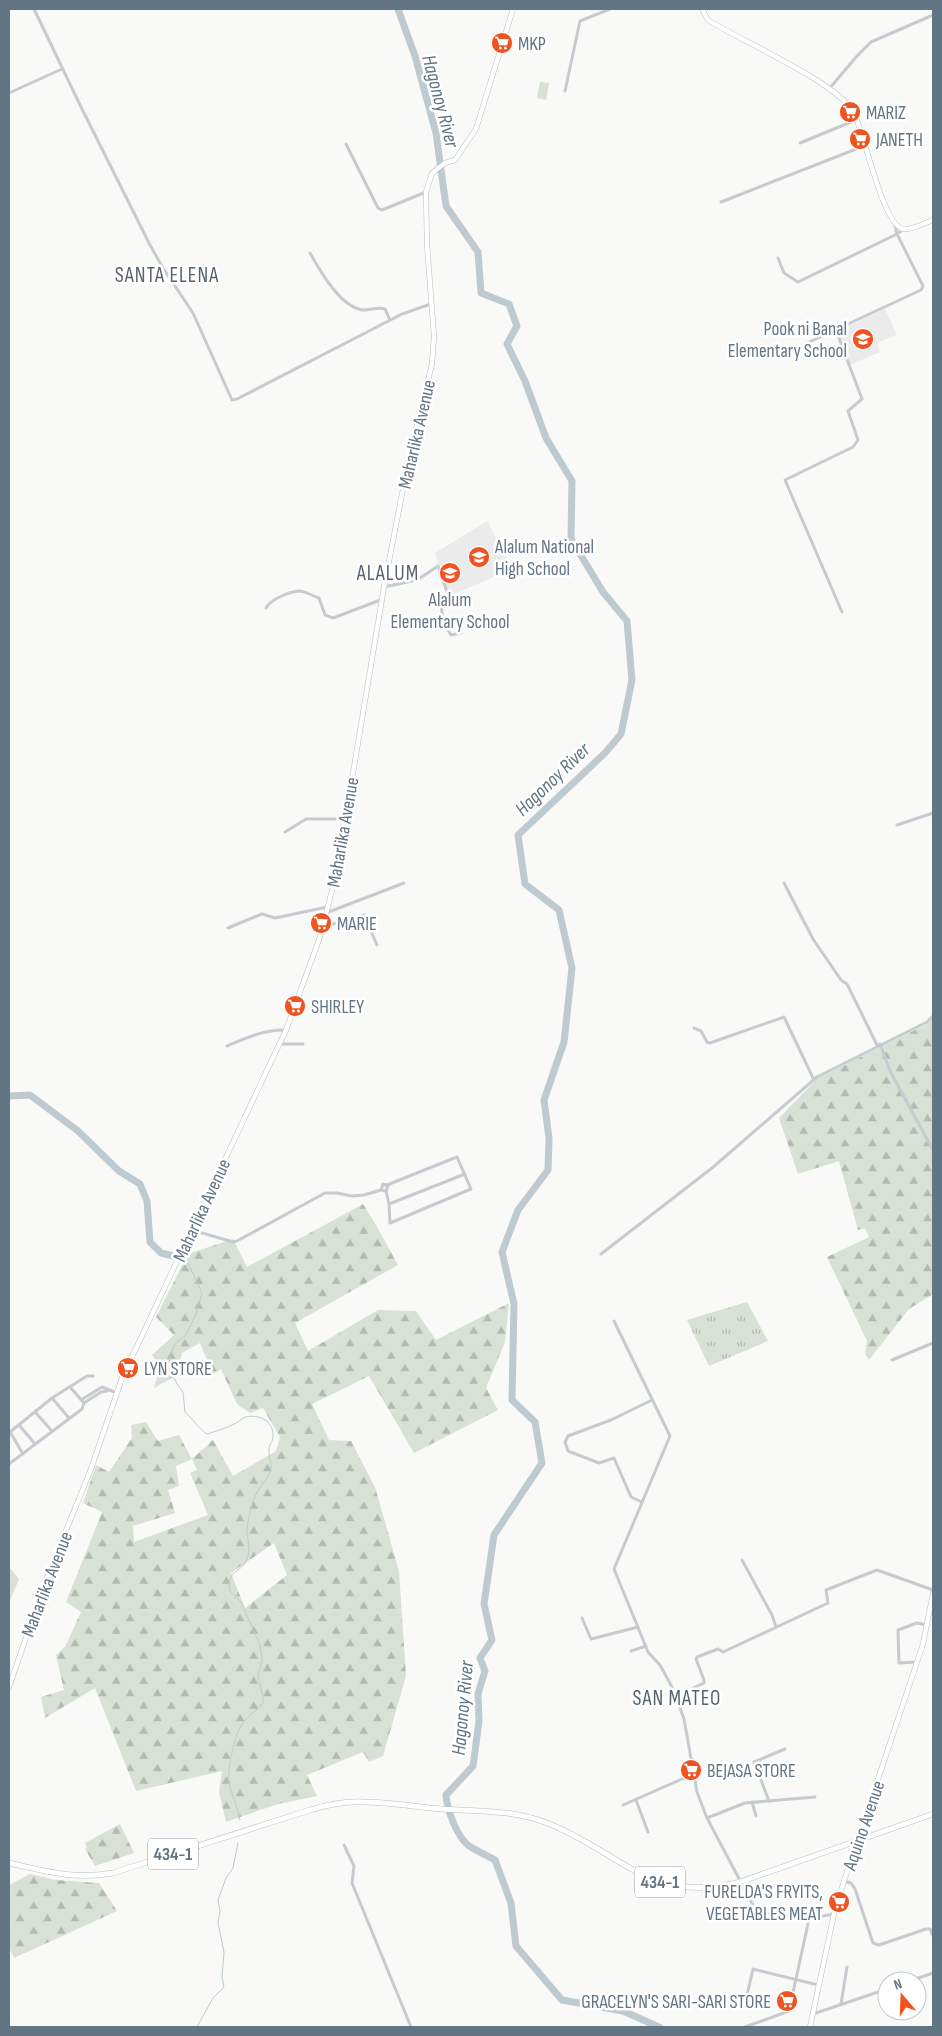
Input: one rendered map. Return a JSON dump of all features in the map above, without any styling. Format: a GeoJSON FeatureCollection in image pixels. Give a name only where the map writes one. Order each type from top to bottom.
{"type":"FeatureCollection","features":[{"type":"Feature","properties":{"kind":"main road","name":"Maharlika Avenue"},"geometry":{"type":"LineString","coordinates":[[9,1687],[46,1580],[91,1469],[122,1378],[286,1030],[323,927],[336,875],[384,587],[410,453],[432,364],[434,336],[426,192],[432,173],[436,168],[455,160],[476,129],[513,9]]}},
{"type":"Feature","properties":{"kind":"main road"},"geometry":{"type":"LineString","coordinates":[[702,9],[708,20],[817,81],[841,98],[854,113],[883,200],[899,227],[904,229],[933,220]]}},
{"type":"Feature","properties":{"kind":"main road","name":"Aquino Avenue"},"geometry":{"type":"LineString","coordinates":[[810,2027],[834,1914],[928,1625],[933,1591]]}},
{"type":"Feature","properties":{"kind":"main road","name":"434-1"},"geometry":{"type":"LineString","coordinates":[[9,1863],[58,1874],[85,1877],[99,1876],[322,1807],[363,1802],[516,1814],[548,1823],[638,1873],[662,1883],[686,1888],[708,1888],[740,1882],[933,1814]]}},
{"type":"Feature","properties":{"kind":"street"},"geometry":{"type":"LineString","coordinates":[[34,9],[62,69],[163,268],[193,313],[230,398],[237,399],[390,320],[431,304]]}},
{"type":"Feature","properties":{"kind":"street"},"geometry":{"type":"LineString","coordinates":[[565,91],[580,21],[610,9]]}},
{"type":"Feature","properties":{"kind":"street"},"geometry":{"type":"LineString","coordinates":[[829,89],[871,42],[933,15]]}},
{"type":"Feature","properties":{"kind":"street"},"geometry":{"type":"LineString","coordinates":[[9,93],[62,69]]}},
{"type":"Feature","properties":{"kind":"street"},"geometry":{"type":"LineString","coordinates":[[800,143],[856,120]]}},
{"type":"Feature","properties":{"kind":"street"},"geometry":{"type":"LineString","coordinates":[[346,144],[378,208],[382,210],[426,192]]}},
{"type":"Feature","properties":{"kind":"street"},"geometry":{"type":"LineString","coordinates":[[721,202],[864,146]]}},
{"type":"Feature","properties":{"kind":"street"},"geometry":{"type":"LineString","coordinates":[[805,344],[921,290],[923,286],[897,234],[894,221]]}},
{"type":"Feature","properties":{"kind":"street"},"geometry":{"type":"LineString","coordinates":[[778,258],[784,273],[798,282],[904,229]]}},
{"type":"Feature","properties":{"kind":"street"},"geometry":{"type":"LineString","coordinates":[[310,253],[326,281],[349,305],[363,310],[380,307],[385,309],[390,320]]}},
{"type":"Feature","properties":{"kind":"street"},"geometry":{"type":"LineString","coordinates":[[836,330],[862,399],[848,411],[858,440],[853,446],[786,480],[842,612]]}},
{"type":"Feature","properties":{"kind":"street"},"geometry":{"type":"LineString","coordinates":[[384,587],[417,580],[438,566],[450,600],[441,603],[443,622],[451,635],[461,633]]}},
{"type":"Feature","properties":{"kind":"street"},"geometry":{"type":"LineString","coordinates":[[266,608],[268,603],[300,591],[319,598],[325,615],[334,618],[382,599]]}},
{"type":"Feature","properties":{"kind":"street"},"geometry":{"type":"LineString","coordinates":[[897,826],[933,813]]}},
{"type":"Feature","properties":{"kind":"street"},"geometry":{"type":"LineString","coordinates":[[285,832],[306,819],[346,819]]}},
{"type":"Feature","properties":{"kind":"street"},"geometry":{"type":"LineString","coordinates":[[326,913],[404,883]]}},
{"type":"Feature","properties":{"kind":"street"},"geometry":{"type":"LineString","coordinates":[[784,883],[814,939],[841,980],[847,984],[879,1045],[890,1071],[933,1150]]}},
{"type":"Feature","properties":{"kind":"street"},"geometry":{"type":"LineString","coordinates":[[228,928],[262,914],[275,918],[328,906]]}},
{"type":"Feature","properties":{"kind":"street"},"geometry":{"type":"LineString","coordinates":[[323,927],[364,915],[377,945]]}},
{"type":"Feature","properties":{"kind":"street"},"geometry":{"type":"LineString","coordinates":[[602,1254],[712,1168],[814,1080],[927,1022],[933,1016]]}},
{"type":"Feature","properties":{"kind":"street"},"geometry":{"type":"LineString","coordinates":[[694,1028],[701,1031],[707,1042],[710,1043],[784,1017],[814,1080]]}},
{"type":"Feature","properties":{"kind":"street"},"geometry":{"type":"LineString","coordinates":[[227,1046],[252,1036],[275,1030],[286,1030]]}},
{"type":"Feature","properties":{"kind":"street"},"geometry":{"type":"LineString","coordinates":[[279,1044],[303,1044]]}},
{"type":"Feature","properties":{"kind":"street"},"geometry":{"type":"LineString","coordinates":[[381,1190],[381,1186],[458,1157],[471,1190],[390,1223],[387,1185]]}},
{"type":"Feature","properties":{"kind":"street"},"geometry":{"type":"LineString","coordinates":[[389,1204],[465,1174]]}},
{"type":"Feature","properties":{"kind":"street"},"geometry":{"type":"LineString","coordinates":[[192,1230],[233,1242],[325,1194],[364,1195],[381,1190],[386,1191]]}},
{"type":"Feature","properties":{"kind":"street"},"geometry":{"type":"LineString","coordinates":[[614,1321],[670,1436],[614,1569],[646,1646],[660,1665],[676,1696],[684,1719],[696,1792],[707,1818],[740,1882],[755,1909],[760,1914],[766,1915],[781,1911],[791,1918],[808,1919],[834,1914]]}},
{"type":"Feature","properties":{"kind":"street"},"geometry":{"type":"LineString","coordinates":[[892,1360],[933,1343]]}},
{"type":"Feature","properties":{"kind":"street"},"geometry":{"type":"LineString","coordinates":[[23,1454],[9,1431],[52,1398],[87,1376],[93,1376]]}},
{"type":"Feature","properties":{"kind":"street"},"geometry":{"type":"LineString","coordinates":[[70,1387],[84,1404]]}},
{"type":"Feature","properties":{"kind":"street"},"geometry":{"type":"LineString","coordinates":[[81,1400],[99,1388],[104,1388],[117,1394]]}},
{"type":"Feature","properties":{"kind":"street"},"geometry":{"type":"LineString","coordinates":[[9,1464],[82,1409],[84,1404],[101,1392],[108,1391]]}},
{"type":"Feature","properties":{"kind":"street"},"geometry":{"type":"LineString","coordinates":[[52,1398],[69,1418]]}},
{"type":"Feature","properties":{"kind":"street"},"geometry":{"type":"LineString","coordinates":[[642,1502],[631,1497],[614,1458],[600,1463],[568,1451],[565,1442],[568,1436],[611,1420],[652,1400]]}},
{"type":"Feature","properties":{"kind":"street"},"geometry":{"type":"LineString","coordinates":[[35,1412],[52,1431]]}},
{"type":"Feature","properties":{"kind":"street"},"geometry":{"type":"LineString","coordinates":[[19,1425],[35,1444]]}},
{"type":"Feature","properties":{"kind":"street"},"geometry":{"type":"LineString","coordinates":[[742,1560],[772,1615],[776,1627]]}},
{"type":"Feature","properties":{"kind":"street"},"geometry":{"type":"LineString","coordinates":[[676,1696],[704,1683],[696,1659],[697,1656],[718,1649],[724,1652],[828,1603],[826,1590],[877,1570],[933,1591]]}},
{"type":"Feature","properties":{"kind":"street"},"geometry":{"type":"LineString","coordinates":[[582,1618],[591,1639],[638,1627]]}},
{"type":"Feature","properties":{"kind":"street"},"geometry":{"type":"LineString","coordinates":[[916,1662],[898,1663],[898,1630],[917,1622],[928,1625]]}},
{"type":"Feature","properties":{"kind":"street"},"geometry":{"type":"LineString","coordinates":[[631,1652],[646,1646]]}},
{"type":"Feature","properties":{"kind":"street"},"geometry":{"type":"LineString","coordinates":[[770,1800],[754,1762],[785,1749]]}},
{"type":"Feature","properties":{"kind":"street"},"geometry":{"type":"LineString","coordinates":[[623,1805],[682,1779],[694,1776]]}},
{"type":"Feature","properties":{"kind":"street"},"geometry":{"type":"LineString","coordinates":[[707,1818],[740,1804],[815,1797]]}},
{"type":"Feature","properties":{"kind":"street"},"geometry":{"type":"LineString","coordinates":[[636,1800],[648,1832]]}},
{"type":"Feature","properties":{"kind":"street"},"geometry":{"type":"LineString","coordinates":[[752,1802],[756,1816]]}},
{"type":"Feature","properties":{"kind":"street"},"geometry":{"type":"LineString","coordinates":[[344,1845],[354,1866],[352,1883],[411,2027]]}},
{"type":"Feature","properties":{"kind":"street"},"geometry":{"type":"LineString","coordinates":[[844,1881],[851,1883],[855,1889],[873,1943],[878,1945],[926,1929],[930,1930],[933,1936]]}},
{"type":"Feature","properties":{"kind":"street"},"geometry":{"type":"LineString","coordinates":[[745,2027],[789,2011],[808,1919]]}},
{"type":"Feature","properties":{"kind":"street"},"geometry":{"type":"LineString","coordinates":[[841,2005],[847,1967]]}},
{"type":"Feature","properties":{"kind":"street"},"geometry":{"type":"LineString","coordinates":[[747,1995],[753,1969],[818,1985]]}},
{"type":"Feature","properties":{"kind":"street"},"geometry":{"type":"LineString","coordinates":[[812,2014],[877,1992]]}},
{"type":"Feature","properties":{"kind":"shaded area","name":"Pook ni Banal Elementary School"},"geometry":{"type":"Polygon","coordinates":[[[885,309],[897,335],[877,343],[880,352],[850,365],[837,331],[885,309]]]}},
{"type":"Feature","properties":{"kind":"shaded area","name":"Alalum National High School"},"geometry":{"type":"Polygon","coordinates":[[[487,521],[511,567],[492,578],[449,596],[435,553],[487,521]]]}},
{"type":"Feature","properties":{"kind":"green space"},"geometry":{"type":"Polygon","coordinates":[[[540,82],[549,83],[546,100],[537,98],[540,82]]]}},
{"type":"Feature","properties":{"kind":"green space"},"geometry":{"type":"Polygon","coordinates":[[[933,1019],[933,1294],[909,1309],[869,1360],[865,1354],[867,1341],[827,1257],[869,1237],[865,1228],[858,1230],[839,1161],[798,1174],[779,1118],[817,1079],[927,1024],[933,1019]]]}},
{"type":"Feature","properties":{"kind":"green space"},"geometry":{"type":"Polygon","coordinates":[[[363,1204],[398,1265],[295,1323],[308,1351],[378,1310],[416,1311],[436,1340],[509,1303],[505,1342],[486,1388],[498,1410],[414,1453],[369,1376],[312,1404],[329,1440],[351,1441],[375,1487],[399,1571],[406,1676],[383,1756],[369,1762],[363,1752],[307,1775],[317,1796],[278,1804],[226,1822],[219,1793],[222,1771],[136,1791],[95,1688],[45,1718],[41,1697],[64,1690],[56,1655],[65,1647],[81,1612],[66,1602],[102,1512],[83,1503],[96,1465],[109,1472],[132,1438],[131,1425],[146,1422],[158,1441],[179,1435],[192,1459],[213,1440],[233,1476],[276,1451],[280,1437],[263,1408],[250,1413],[237,1404],[221,1369],[213,1374],[200,1343],[182,1353],[177,1375],[154,1388],[160,1366],[152,1355],[174,1335],[156,1317],[188,1254],[233,1239],[247,1267],[363,1204]],[[192,1459],[176,1466],[179,1486],[168,1490],[175,1513],[133,1526],[134,1542],[208,1515],[190,1473],[197,1470],[192,1459]],[[274,1543],[231,1573],[245,1608],[287,1575],[274,1543]]]}},
{"type":"Feature","properties":{"kind":"green space"},"geometry":{"type":"Polygon","coordinates":[[[747,1302],[768,1341],[709,1366],[687,1320],[747,1302]]]}},
{"type":"Feature","properties":{"kind":"green space"},"geometry":{"type":"Polygon","coordinates":[[[9,1567],[19,1579],[9,1603],[9,1567]]]}},
{"type":"Feature","properties":{"kind":"green space"},"geometry":{"type":"Polygon","coordinates":[[[120,1824],[134,1853],[95,1866],[85,1849],[87,1848],[85,1843],[120,1824]]]}},
{"type":"Feature","properties":{"kind":"green space"},"geometry":{"type":"Polygon","coordinates":[[[30,1874],[56,1880],[99,1883],[117,1911],[14,1958],[9,1948],[9,1885],[30,1874]]]}},
{"type":"Feature","properties":{"kind":"waterway","name":"Hagonoy River"},"geometry":{"type":"LineString","coordinates":[[398,9],[415,56],[436,133],[446,206],[478,252],[481,293],[509,304],[517,326],[507,344],[525,381],[546,438],[572,481],[571,539],[603,592],[627,621],[632,680],[621,734],[605,753],[518,835],[525,884],[559,910],[572,968],[564,1042],[544,1100],[549,1138],[548,1170],[518,1210],[502,1252],[514,1304],[512,1400],[535,1422],[542,1463],[494,1535],[484,1604],[492,1640],[480,1658],[485,1671],[478,1694],[479,1721],[473,1766],[446,1795],[453,1823],[460,1836],[469,1846],[495,1860],[511,1903],[516,1946],[562,2000],[623,2011],[659,2027]]}},
{"type":"Feature","properties":{"kind":"waterway"},"geometry":{"type":"LineString","coordinates":[[9,1096],[30,1095],[78,1131],[119,1171],[140,1184],[147,1201],[150,1242],[161,1253],[173,1256]]}},
{"type":"Feature","properties":{"kind":"waterway"},"geometry":{"type":"LineString","coordinates":[[188,1263],[202,1293],[196,1314],[186,1335],[174,1345],[168,1364],[177,1384],[183,1392],[185,1412],[207,1434],[226,1428],[245,1417],[255,1416],[268,1422],[273,1435],[269,1449],[270,1472],[255,1495],[249,1517],[247,1529],[248,1556],[241,1568],[230,1579],[230,1591],[241,1602],[260,1645],[262,1659],[258,1677],[264,1701],[241,1726],[232,1754],[229,1783],[240,1820]]}},
{"type":"Feature","properties":{"kind":"waterway"},"geometry":{"type":"LineString","coordinates":[[197,2027],[213,1998],[224,1987],[222,1977],[224,1952],[218,1923],[220,1911],[218,1900],[226,1878],[233,1868],[238,1843]]}},
{"type":"Feature","properties":{"kind":"place","name":"MKP"},"geometry":{"type":"Point","coordinates":[502,43]}},
{"type":"Feature","properties":{"kind":"place","name":"MARIZ"},"geometry":{"type":"Point","coordinates":[850,112]}},
{"type":"Feature","properties":{"kind":"place","name":"JANETH"},"geometry":{"type":"Point","coordinates":[860,139]}},
{"type":"Feature","properties":{"kind":"place","name":"Pook ni Banal Elementary School"},"geometry":{"type":"Point","coordinates":[863,339]}},
{"type":"Feature","properties":{"kind":"place","name":"Alalum National High School"},"geometry":{"type":"Point","coordinates":[479,557]}},
{"type":"Feature","properties":{"kind":"place","name":"Alalum Elementary School"},"geometry":{"type":"Point","coordinates":[450,573]}},
{"type":"Feature","properties":{"kind":"place","name":"MARIE"},"geometry":{"type":"Point","coordinates":[321,923]}},
{"type":"Feature","properties":{"kind":"place","name":"SHIRLEY"},"geometry":{"type":"Point","coordinates":[295,1006]}},
{"type":"Feature","properties":{"kind":"place","name":"LYN STORE"},"geometry":{"type":"Point","coordinates":[128,1368]}},
{"type":"Feature","properties":{"kind":"place","name":"BEJASA STORE"},"geometry":{"type":"Point","coordinates":[691,1770]}},
{"type":"Feature","properties":{"kind":"place","name":"FURELDA'S FRYITS, VEGETABLES MEAT"},"geometry":{"type":"Point","coordinates":[839,1902]}},
{"type":"Feature","properties":{"kind":"place","name":"GRACELYN'S SARI-SARI STORE"},"geometry":{"type":"Point","coordinates":[787,2001]}},
{"type":"Feature","properties":{"kind":"district","name":"SANTA ELENA"},"geometry":{"type":"Point","coordinates":[167,275]}},
{"type":"Feature","properties":{"kind":"district","name":"ALALUM"},"geometry":{"type":"Point","coordinates":[388,573]}},
{"type":"Feature","properties":{"kind":"district","name":"SAN MATEO"},"geometry":{"type":"Point","coordinates":[677,1698]}}]}
